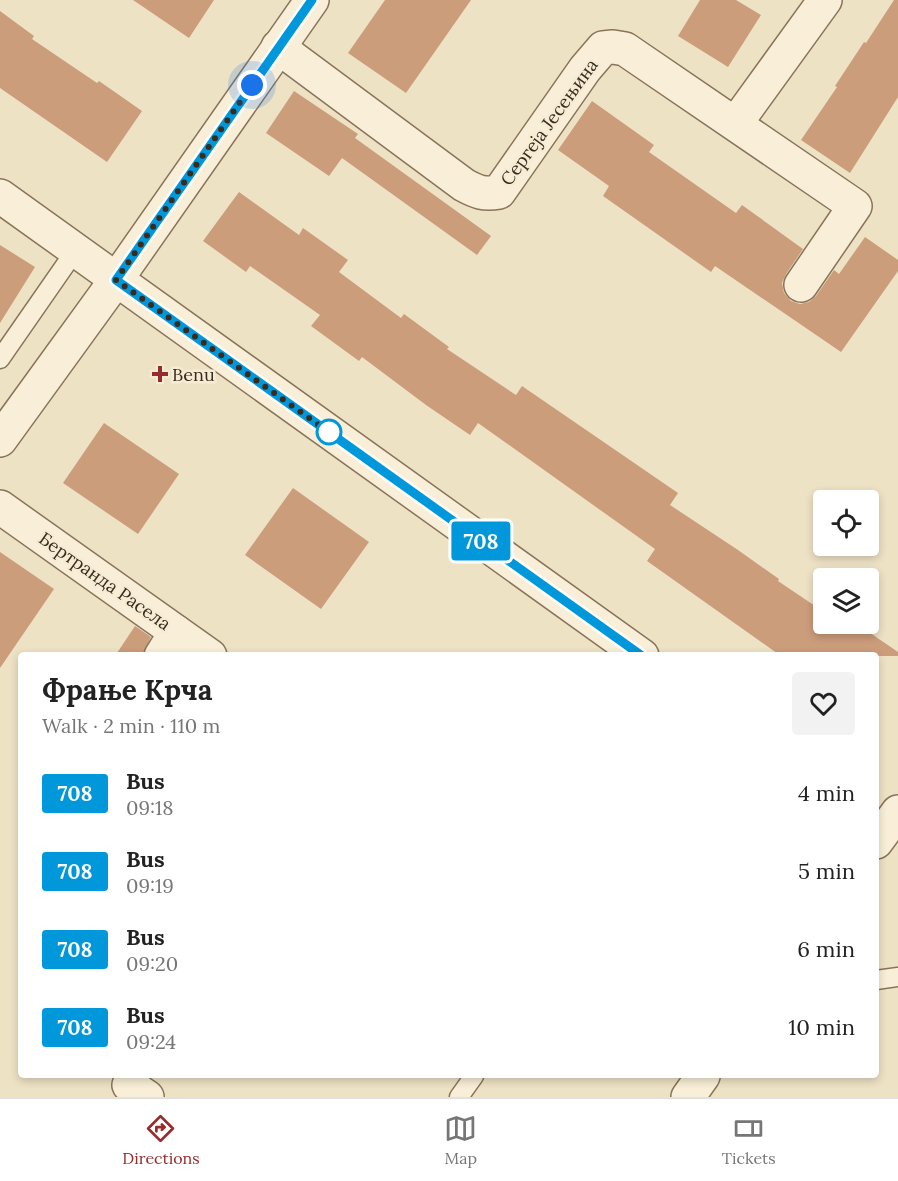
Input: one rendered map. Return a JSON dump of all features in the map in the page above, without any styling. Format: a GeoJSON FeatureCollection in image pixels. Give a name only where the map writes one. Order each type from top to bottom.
{"type":"FeatureCollection","features":[{"type":"Feature","properties":{"kind":"street"},"geometry":{"type":"LineString","coordinates":[[0,440],[116,280],[312,0]]}},
{"type":"Feature","properties":{"kind":"street"},"geometry":{"type":"LineString","coordinates":[[736,123],[825,0]]}},
{"type":"Feature","properties":{"kind":"street","name":"Сергеја Јесењина"},"geometry":{"type":"LineString","coordinates":[[278,47],[464,185],[477,193],[488,194],[499,192],[585,69],[603,48],[625,49],[855,206],[801,285]]}},
{"type":"Feature","properties":{"kind":"street"},"geometry":{"type":"LineString","coordinates":[[0,196],[636,652]]}},
{"type":"Feature","properties":{"kind":"street","name":"Бертранда Расела"},"geometry":{"type":"LineString","coordinates":[[0,507],[169,644],[196,652]]}},
{"type":"Feature","properties":{"kind":"street"},"geometry":{"type":"LineString","coordinates":[[132,1078],[129,1085],[147,1097]]}},
{"type":"Feature","properties":{"kind":"street"},"geometry":{"type":"LineString","coordinates":[[688,1097],[702,1078]]}},
{"type":"Feature","properties":{"kind":"lane"},"geometry":{"type":"LineString","coordinates":[[0,359],[75,251]]}},
{"type":"Feature","properties":{"kind":"lane"},"geometry":{"type":"LineString","coordinates":[[879,980],[898,977]]}},
{"type":"Feature","properties":{"kind":"lane"},"geometry":{"type":"LineString","coordinates":[[459,1097],[473,1078]]}},
{"type":"Feature","properties":{"kind":"building"},"geometry":{"type":"Polygon","coordinates":[[[133,0],[214,0],[189,38],[133,0]]]}},
{"type":"Feature","properties":{"kind":"building"},"geometry":{"type":"Polygon","coordinates":[[[385,0],[471,0],[406,93],[348,53],[385,0]]]}},
{"type":"Feature","properties":{"kind":"building"},"geometry":{"type":"Polygon","coordinates":[[[700,0],[736,0],[761,15],[728,67],[678,36],[700,0]]]}},
{"type":"Feature","properties":{"kind":"building"},"geometry":{"type":"Polygon","coordinates":[[[894,0],[898,0],[898,97],[850,173],[801,140],[894,0]]]}},
{"type":"Feature","properties":{"kind":"building"},"geometry":{"type":"Polygon","coordinates":[[[0,11],[34,36],[32,39],[142,111],[107,162],[0,88],[0,11]]]}},
{"type":"Feature","properties":{"kind":"building"},"geometry":{"type":"Polygon","coordinates":[[[294,91],[358,134],[355,138],[491,236],[477,255],[342,158],[329,176],[266,133],[294,91]]]}},
{"type":"Feature","properties":{"kind":"building"},"geometry":{"type":"Polygon","coordinates":[[[592,101],[654,145],[649,152],[736,213],[742,205],[803,249],[782,283],[784,293],[791,301],[800,304],[809,302],[816,296],[834,270],[839,274],[865,237],[898,260],[898,271],[841,352],[715,266],[711,272],[603,196],[609,186],[558,150],[592,101]]]}},
{"type":"Feature","properties":{"kind":"building"},"geometry":{"type":"Polygon","coordinates":[[[239,192],[299,235],[303,228],[348,260],[339,272],[401,318],[404,314],[449,347],[447,349],[516,395],[522,386],[678,493],[670,505],[738,550],[813,605],[813,634],[872,634],[898,652],[898,656],[879,656],[879,652],[775,652],[647,561],[655,549],[478,423],[470,435],[362,357],[359,361],[311,326],[320,315],[250,266],[246,272],[203,241],[239,192]]]}},
{"type":"Feature","properties":{"kind":"building"},"geometry":{"type":"Polygon","coordinates":[[[0,245],[35,267],[0,323],[0,245]]]}},
{"type":"Feature","properties":{"kind":"building"},"geometry":{"type":"Polygon","coordinates":[[[104,423],[179,474],[138,534],[63,483],[104,423]]]}},
{"type":"Feature","properties":{"kind":"building"},"geometry":{"type":"Polygon","coordinates":[[[293,488],[369,542],[321,609],[245,555],[293,488]]]}},
{"type":"Feature","properties":{"kind":"building"},"geometry":{"type":"Polygon","coordinates":[[[0,552],[54,589],[0,668],[0,552]]]}},
{"type":"Feature","properties":{"kind":"building"},"geometry":{"type":"Polygon","coordinates":[[[135,626],[151,637],[144,652],[118,652],[135,626]]]}},
{"type":"Feature","properties":{"kind":"bus line","name":"708"},"geometry":{"type":"LineString","coordinates":[[312,0],[116,280],[636,652]]}},
{"type":"Feature","properties":{"kind":"place","name":"Benu"},"geometry":{"type":"Point","coordinates":[160,374]}},
{"type":"Feature","properties":{"kind":"route"},"geometry":{"type":"LineString","coordinates":[[252,85],[116,280],[337,438],[329,432]]}}]}
